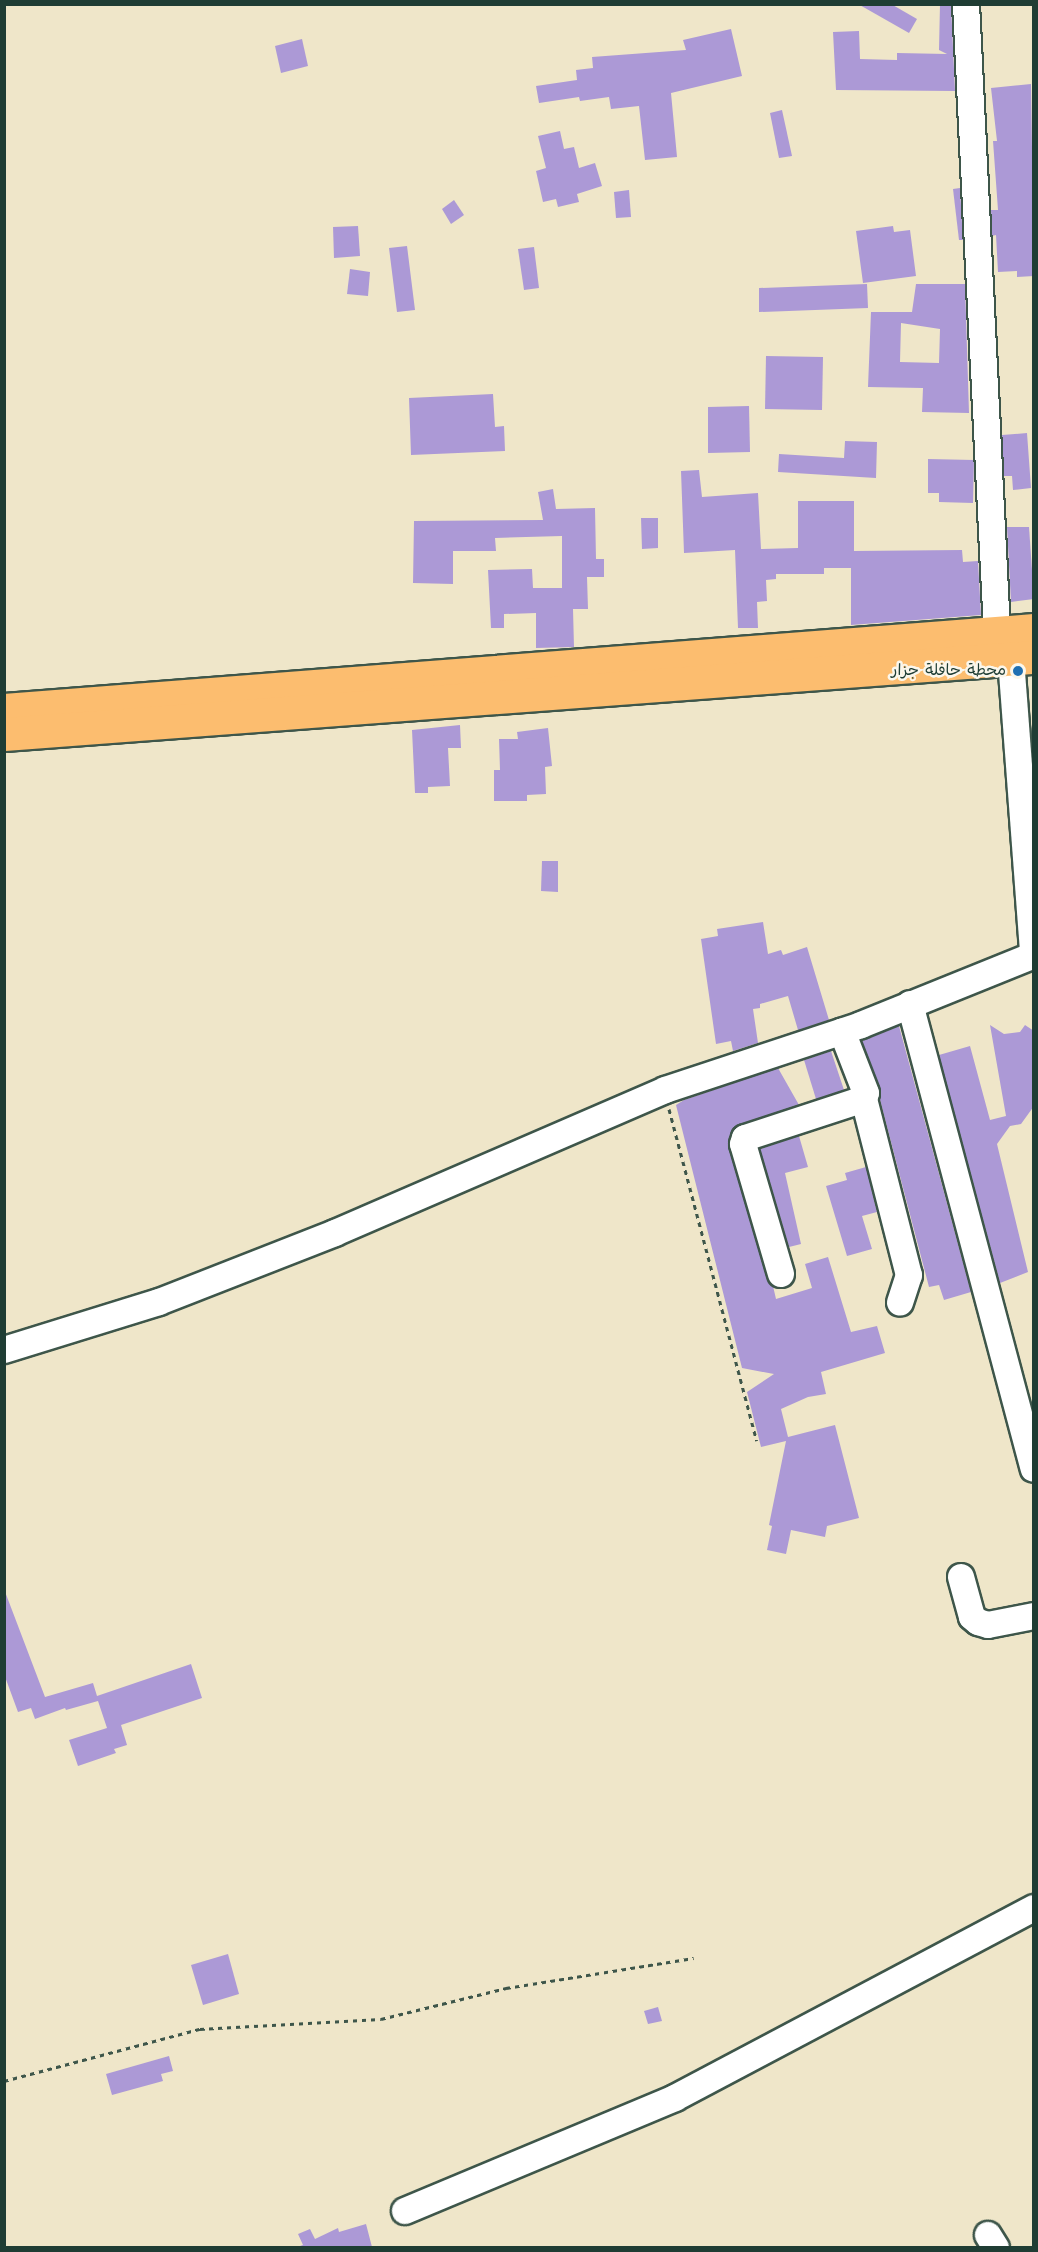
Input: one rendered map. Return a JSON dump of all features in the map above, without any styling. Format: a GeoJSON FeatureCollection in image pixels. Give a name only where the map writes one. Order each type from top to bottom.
{"type":"FeatureCollection","features":[{"type":"Feature","properties":{"kind":"highway"},"geometry":{"type":"LineString","coordinates":[[4,734],[1014,650],[1034,630]]}},
{"type":"Feature","properties":{"kind":"highway"},"geometry":{"type":"LineString","coordinates":[[4,710],[1014,650]]}},
{"type":"Feature","properties":{"kind":"street"},"geometry":{"type":"LineString","coordinates":[[4,1350],[159,1302],[335,1233],[664,1090],[842,1031],[1033,955],[1014,650],[966,4]]}},
{"type":"Feature","properties":{"kind":"street"},"geometry":{"type":"LineString","coordinates":[[910,1004],[1034,1469]]}},
{"type":"Feature","properties":{"kind":"street"},"geometry":{"type":"LineString","coordinates":[[842,1031],[866,1093],[864,1099],[909,1275],[900,1303]]}},
{"type":"Feature","properties":{"kind":"street"},"geometry":{"type":"LineString","coordinates":[[781,1274],[743,1144],[745,1138],[864,1099]]}},
{"type":"Feature","properties":{"kind":"street"},"geometry":{"type":"LineString","coordinates":[[961,1577],[972,1617],[978,1622],[988,1625],[1034,1616]]}},
{"type":"Feature","properties":{"kind":"street"},"geometry":{"type":"LineString","coordinates":[[405,2211],[675,2098],[1034,1908]]}},
{"type":"Feature","properties":{"kind":"path"},"geometry":{"type":"LineString","coordinates":[[664,1090],[757,1441]]}},
{"type":"Feature","properties":{"kind":"path"},"geometry":{"type":"LineString","coordinates":[[4,2081],[200,2029],[381,2019],[506,1988],[694,1958]]}},
{"type":"Feature","properties":{"kind":"building"},"geometry":{"type":"Polygon","coordinates":[[[858,4],[891,4],[917,19],[909,33],[858,4]]]}},
{"type":"Feature","properties":{"kind":"building"},"geometry":{"type":"Polygon","coordinates":[[[940,4],[951,4],[955,91],[836,90],[833,32],[859,31],[860,59],[897,60],[897,53],[947,54],[939,50],[940,4]]]}},
{"type":"Feature","properties":{"kind":"building"},"geometry":{"type":"Polygon","coordinates":[[[731,29],[742,76],[671,93],[677,157],[645,160],[639,106],[611,109],[609,97],[580,101],[579,97],[539,103],[536,86],[577,80],[576,70],[593,68],[592,57],[686,50],[683,40],[731,29]]]}},
{"type":"Feature","properties":{"kind":"building"},"geometry":{"type":"Polygon","coordinates":[[[302,39],[308,66],[281,73],[275,46],[302,39]]]}},
{"type":"Feature","properties":{"kind":"building"},"geometry":{"type":"Polygon","coordinates":[[[1031,84],[1034,276],[1017,277],[1017,271],[998,272],[996,235],[992,236],[991,210],[998,210],[993,141],[997,141],[991,88],[1031,84]]]}},
{"type":"Feature","properties":{"kind":"building"},"geometry":{"type":"Polygon","coordinates":[[[782,110],[792,156],[779,158],[770,113],[782,110]]]}},
{"type":"Feature","properties":{"kind":"building"},"geometry":{"type":"Polygon","coordinates":[[[560,131],[564,149],[574,147],[579,168],[595,163],[602,186],[577,194],[579,202],[558,207],[556,199],[543,202],[536,171],[546,168],[538,136],[560,131]]]}},
{"type":"Feature","properties":{"kind":"building"},"geometry":{"type":"Polygon","coordinates":[[[960,188],[963,240],[959,240],[953,189],[960,188]]]}},
{"type":"Feature","properties":{"kind":"building"},"geometry":{"type":"Polygon","coordinates":[[[629,190],[631,217],[616,218],[614,192],[629,190]]]}},
{"type":"Feature","properties":{"kind":"building"},"geometry":{"type":"Polygon","coordinates":[[[454,200],[464,215],[451,224],[442,209],[454,200]]]}},
{"type":"Feature","properties":{"kind":"building"},"geometry":{"type":"Polygon","coordinates":[[[358,226],[360,256],[334,258],[333,227],[358,226]]]}},
{"type":"Feature","properties":{"kind":"building"},"geometry":{"type":"Polygon","coordinates":[[[893,226],[894,232],[910,230],[916,276],[863,283],[856,231],[893,226]]]}},
{"type":"Feature","properties":{"kind":"building"},"geometry":{"type":"Polygon","coordinates":[[[407,246],[415,310],[397,312],[389,248],[407,246]]]}},
{"type":"Feature","properties":{"kind":"building"},"geometry":{"type":"Polygon","coordinates":[[[534,247],[539,288],[524,290],[518,249],[534,247]]]}},
{"type":"Feature","properties":{"kind":"building"},"geometry":{"type":"Polygon","coordinates":[[[350,269],[370,272],[368,296],[347,294],[350,269]]]}},
{"type":"Feature","properties":{"kind":"building"},"geometry":{"type":"Polygon","coordinates":[[[867,284],[868,308],[759,312],[759,288],[867,284]]]}},
{"type":"Feature","properties":{"kind":"building"},"geometry":{"type":"Polygon","coordinates":[[[916,284],[965,284],[969,413],[922,412],[923,388],[868,387],[871,312],[912,312],[916,284]],[[901,323],[900,362],[939,363],[940,329],[901,323]]]}},
{"type":"Feature","properties":{"kind":"building"},"geometry":{"type":"Polygon","coordinates":[[[766,356],[823,357],[822,410],[765,409],[766,356]]]}},
{"type":"Feature","properties":{"kind":"building"},"geometry":{"type":"Polygon","coordinates":[[[493,394],[495,427],[504,426],[505,451],[411,455],[409,398],[493,394]]]}},
{"type":"Feature","properties":{"kind":"building"},"geometry":{"type":"Polygon","coordinates":[[[749,406],[750,452],[708,453],[708,407],[749,406]]]}},
{"type":"Feature","properties":{"kind":"building"},"geometry":{"type":"Polygon","coordinates":[[[1027,433],[1031,488],[1013,490],[1012,476],[1004,476],[1002,435],[1027,433]]]}},
{"type":"Feature","properties":{"kind":"building"},"geometry":{"type":"Polygon","coordinates":[[[845,441],[877,442],[876,478],[778,472],[779,454],[844,458],[845,441]]]}},
{"type":"Feature","properties":{"kind":"building"},"geometry":{"type":"Polygon","coordinates":[[[928,459],[974,460],[973,503],[939,502],[939,493],[928,493],[928,459]]]}},
{"type":"Feature","properties":{"kind":"building"},"geometry":{"type":"Polygon","coordinates":[[[699,470],[702,497],[758,493],[761,549],[798,548],[798,501],[854,501],[854,551],[962,550],[963,562],[978,561],[981,615],[851,625],[851,568],[824,568],[824,574],[776,574],[776,579],[766,580],[767,601],[757,602],[758,628],[738,628],[735,550],[684,553],[681,471],[699,470]]]}},
{"type":"Feature","properties":{"kind":"building"},"geometry":{"type":"Polygon","coordinates":[[[553,489],[556,509],[595,508],[596,559],[604,559],[604,577],[587,577],[588,609],[573,609],[574,647],[536,648],[536,613],[504,614],[504,628],[491,628],[488,570],[532,569],[533,588],[562,588],[562,536],[495,538],[496,551],[453,551],[453,584],[413,583],[414,521],[543,520],[538,492],[553,489]]]}},
{"type":"Feature","properties":{"kind":"building"},"geometry":{"type":"Polygon","coordinates":[[[641,518],[658,518],[658,548],[642,549],[641,518]]]}},
{"type":"Feature","properties":{"kind":"building"},"geometry":{"type":"Polygon","coordinates":[[[1007,527],[1029,527],[1034,599],[1011,602],[1007,527]]]}},
{"type":"Feature","properties":{"kind":"building"},"geometry":{"type":"Polygon","coordinates":[[[460,725],[461,748],[448,748],[450,786],[428,787],[428,793],[415,793],[412,730],[460,725]]]}},
{"type":"Feature","properties":{"kind":"building"},"geometry":{"type":"Polygon","coordinates":[[[548,728],[552,766],[545,767],[546,794],[527,795],[527,801],[494,801],[494,770],[500,770],[499,739],[518,739],[517,732],[548,728]]]}},
{"type":"Feature","properties":{"kind":"building"},"geometry":{"type":"Polygon","coordinates":[[[542,861],[558,861],[558,892],[541,891],[542,861]]]}},
{"type":"Feature","properties":{"kind":"building"},"geometry":{"type":"Polygon","coordinates":[[[763,922],[768,954],[781,950],[783,955],[807,947],[829,1020],[798,1030],[788,996],[760,1004],[760,1008],[753,1009],[758,1043],[733,1051],[731,1041],[716,1044],[701,939],[718,936],[717,929],[763,922]]]}},
{"type":"Feature","properties":{"kind":"building"},"geometry":{"type":"Polygon","coordinates":[[[990,1025],[1004,1034],[1020,1032],[1025,1025],[1034,1031],[1034,1106],[1021,1124],[1010,1126],[997,1144],[1028,1272],[1000,1283],[939,1055],[970,1046],[990,1120],[1006,1116],[990,1025]]]}},
{"type":"Feature","properties":{"kind":"building"},"geometry":{"type":"Polygon","coordinates":[[[899,1026],[971,1292],[944,1300],[939,1285],[929,1287],[880,1100],[880,1088],[862,1041],[899,1026]]]}},
{"type":"Feature","properties":{"kind":"building"},"geometry":{"type":"Polygon","coordinates":[[[831,1051],[844,1090],[816,1099],[804,1060],[831,1051]]]}},
{"type":"Feature","properties":{"kind":"building"},"geometry":{"type":"Polygon","coordinates":[[[778,1068],[799,1105],[740,1124],[734,1128],[729,1140],[729,1148],[767,1278],[773,1286],[776,1299],[812,1288],[805,1264],[828,1257],[851,1332],[877,1326],[885,1353],[821,1372],[826,1394],[808,1397],[781,1409],[788,1437],[835,1425],[859,1518],[827,1526],[825,1537],[791,1530],[786,1554],[767,1550],[772,1526],[769,1525],[786,1441],[761,1447],[747,1392],[774,1374],[742,1368],[676,1105],[684,1100],[778,1068]]]}},
{"type":"Feature","properties":{"kind":"building"},"geometry":{"type":"Polygon","coordinates":[[[799,1136],[808,1167],[785,1173],[801,1244],[789,1247],[760,1149],[799,1136]]]}},
{"type":"Feature","properties":{"kind":"building"},"geometry":{"type":"Polygon","coordinates":[[[866,1167],[877,1212],[862,1216],[872,1249],[847,1256],[826,1186],[847,1180],[845,1173],[866,1167]]]}},
{"type":"Feature","properties":{"kind":"building"},"geometry":{"type":"Polygon","coordinates":[[[4,1589],[45,1697],[93,1683],[97,1696],[191,1664],[202,1698],[121,1725],[127,1745],[114,1749],[116,1753],[78,1766],[69,1740],[107,1728],[98,1701],[66,1710],[65,1708],[35,1719],[31,1708],[18,1712],[4,1674],[4,1589]]]}},
{"type":"Feature","properties":{"kind":"building"},"geometry":{"type":"Polygon","coordinates":[[[228,1954],[239,1994],[203,2005],[191,1965],[228,1954]]]}},
{"type":"Feature","properties":{"kind":"building"},"geometry":{"type":"Polygon","coordinates":[[[658,2007],[662,2021],[648,2024],[644,2011],[658,2007]]]}},
{"type":"Feature","properties":{"kind":"building"},"geometry":{"type":"Polygon","coordinates":[[[169,2056],[173,2071],[161,2074],[163,2081],[112,2095],[106,2074],[169,2056]]]}},
{"type":"Feature","properties":{"kind":"building"},"geometry":{"type":"Polygon","coordinates":[[[366,2224],[372,2247],[297,2247],[303,2245],[298,2234],[310,2229],[315,2239],[338,2228],[339,2232],[366,2224]]]}},
{"type":"Feature","properties":{"kind":"place","name":"محطة حافلة جزار"},"geometry":{"type":"Point","coordinates":[1018,671]}}]}
